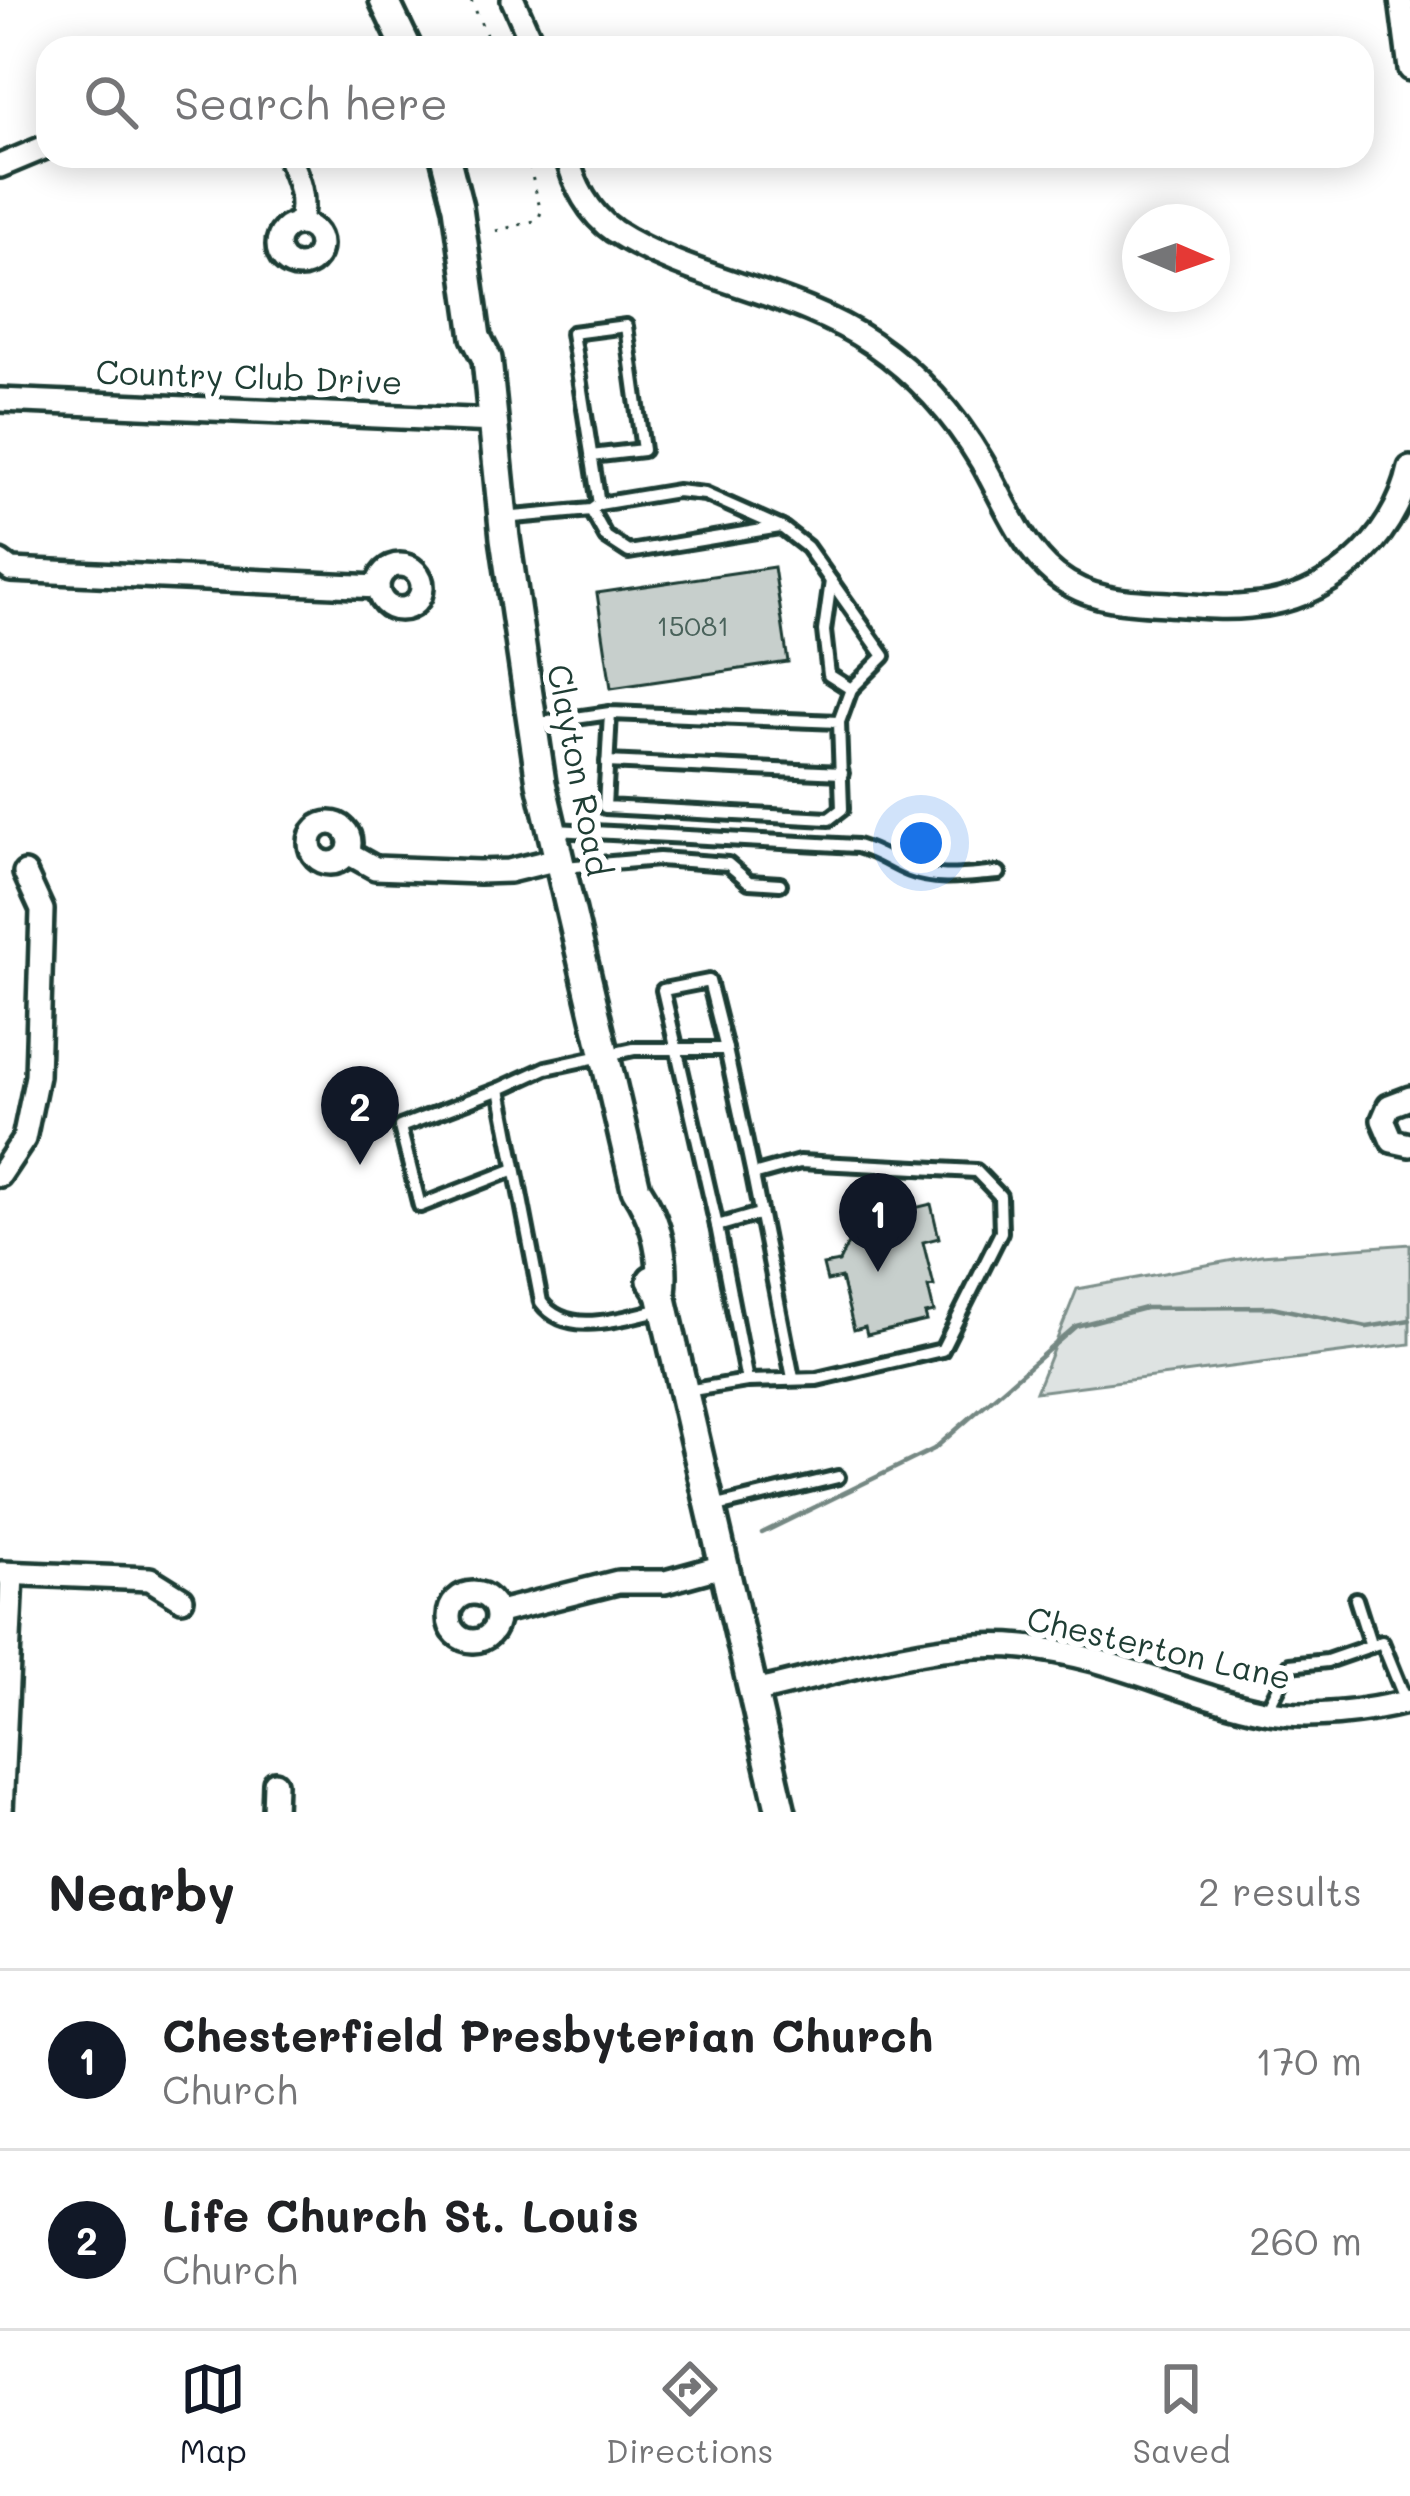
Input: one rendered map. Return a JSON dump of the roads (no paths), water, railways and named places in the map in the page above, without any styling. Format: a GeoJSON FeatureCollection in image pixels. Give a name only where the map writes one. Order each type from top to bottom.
{"type":"FeatureCollection","features":[{"type":"Feature","properties":{"kind":"main road"},"geometry":{"type":"LineString","coordinates":[[384,0],[401,36]]}},
{"type":"Feature","properties":{"kind":"main road"},"geometry":{"type":"LineString","coordinates":[[405,0],[422,36]]}},
{"type":"Feature","properties":{"kind":"main road","name":"Clayton Road"},"geometry":{"type":"LineString","coordinates":[[448,168],[476,337],[488,358]]}},
{"type":"Feature","properties":{"kind":"main road","name":"Clayton Road"},"geometry":{"type":"LineString","coordinates":[[467,168],[494,335],[488,358],[503,518],[531,725],[636,1189],[633,1214],[647,1272],[662,1302],[781,1812]]}},
{"type":"Feature","properties":{"kind":"street"},"geometry":{"type":"LineString","coordinates":[[513,0],[529,36]]}},
{"type":"Feature","properties":{"kind":"street"},"geometry":{"type":"LineString","coordinates":[[1401,0],[1410,69]]}},
{"type":"Feature","properties":{"kind":"street"},"geometry":{"type":"LineString","coordinates":[[0,166],[36,151]]}},
{"type":"Feature","properties":{"kind":"street"},"geometry":{"type":"LineString","coordinates":[[293,168],[304,210],[299,223]]}},
{"type":"Feature","properties":{"kind":"street"},"geometry":{"type":"LineString","coordinates":[[572,168],[586,202],[615,231],[809,311],[869,341],[908,370],[956,424],[1032,549],[1077,589],[1111,601],[1200,606],[1252,607],[1292,598],[1324,583],[1373,544],[1398,504],[1410,467]]}},
{"type":"Feature","properties":{"kind":"street","name":"Country Club Drive"},"geometry":{"type":"LineString","coordinates":[[0,400],[494,421]]}},
{"type":"Feature","properties":{"kind":"street"},"geometry":{"type":"LineString","coordinates":[[0,562],[11,569],[31,571],[378,587]]}},
{"type":"Feature","properties":{"kind":"street"},"geometry":{"type":"LineString","coordinates":[[348,853],[375,868],[479,872],[559,863]]}},
{"type":"Feature","properties":{"kind":"street"},"geometry":{"type":"LineString","coordinates":[[0,1175],[24,1139],[37,1076],[42,910],[25,872]]}},
{"type":"Feature","properties":{"kind":"street"},"geometry":{"type":"LineString","coordinates":[[1410,1099],[1389,1106],[1383,1120],[1392,1141],[1410,1144]]}},
{"type":"Feature","properties":{"kind":"street"},"geometry":{"type":"LineString","coordinates":[[499,1612],[618,1582],[665,1582],[723,1566]]}},
{"type":"Feature","properties":{"kind":"street"},"geometry":{"type":"LineString","coordinates":[[1,1812],[6,1573],[150,1579],[182,1599]]}},
{"type":"Feature","properties":{"kind":"street","name":"Chesterton Lane"},"geometry":{"type":"LineString","coordinates":[[752,1692],[949,1648],[1022,1646],[1084,1658],[1266,1712],[1328,1713],[1408,1701]]}},
{"type":"Feature","properties":{"kind":"street"},"geometry":{"type":"LineString","coordinates":[[274,1812],[275,1784]]}},
{"type":"Feature","properties":{"kind":"lane"},"geometry":{"type":"LineString","coordinates":[[591,456],[644,450],[626,326],[572,333],[595,507],[606,537],[629,552],[780,527]]}},
{"type":"Feature","properties":{"kind":"lane"},"geometry":{"type":"LineString","coordinates":[[503,518],[677,491],[705,494],[780,527],[807,547],[884,656],[851,689],[839,722],[842,809],[830,819],[604,807],[610,713]]}},
{"type":"Feature","properties":{"kind":"lane"},"geometry":{"type":"LineString","coordinates":[[831,581],[824,631],[829,675],[851,689]]}},
{"type":"Feature","properties":{"kind":"lane"},"geometry":{"type":"LineString","coordinates":[[531,725],[610,713],[839,722]]}},
{"type":"Feature","properties":{"kind":"lane"},"geometry":{"type":"LineString","coordinates":[[607,762],[842,772]]}},
{"type":"Feature","properties":{"kind":"lane"},"geometry":{"type":"LineString","coordinates":[[552,830],[857,846],[933,876],[999,874]]}},
{"type":"Feature","properties":{"kind":"lane"},"geometry":{"type":"LineString","coordinates":[[559,863],[659,859],[728,864],[749,882],[780,884]]}},
{"type":"Feature","properties":{"kind":"lane"},"geometry":{"type":"LineString","coordinates":[[746,1382],[717,1226],[663,990],[709,981],[793,1378]]}},
{"type":"Feature","properties":{"kind":"lane"},"geometry":{"type":"LineString","coordinates":[[515,1169],[421,1206],[400,1127],[546,1068],[634,1049],[726,1049]]}},
{"type":"Feature","properties":{"kind":"lane"},"geometry":{"type":"LineString","coordinates":[[500,1089],[541,1303],[552,1317],[568,1324],[662,1302]]}},
{"type":"Feature","properties":{"kind":"lane"},"geometry":{"type":"LineString","coordinates":[[683,1392],[746,1382],[818,1379],[942,1350],[1001,1232],[1000,1196],[976,1171],[800,1162],[753,1175]]}},
{"type":"Feature","properties":{"kind":"lane"},"geometry":{"type":"LineString","coordinates":[[717,1226],[759,1214]]}},
{"type":"Feature","properties":{"kind":"lane"},"geometry":{"type":"LineString","coordinates":[[710,1507],[838,1477]]}},
{"type":"Feature","properties":{"kind":"lane"},"geometry":{"type":"LineString","coordinates":[[1356,1599],[1371,1646]]}},
{"type":"Feature","properties":{"kind":"lane"},"geometry":{"type":"LineString","coordinates":[[1266,1712],[1290,1665],[1327,1661],[1382,1642],[1408,1701]]}},
{"type":"Feature","properties":{"kind":"waterway"},"geometry":{"type":"LineString","coordinates":[[762,1533],[934,1449],[1076,1326],[1145,1308],[1272,1307],[1367,1327],[1410,1320]]}},
{"type":"Feature","properties":{"kind":"place","name":"Life Church St. Louis"},"geometry":{"type":"Point","coordinates":[360,1165]}},
{"type":"Feature","properties":{"kind":"place","name":"Chesterfield Presbyterian Church"},"geometry":{"type":"Point","coordinates":[878,1272]}}]}
